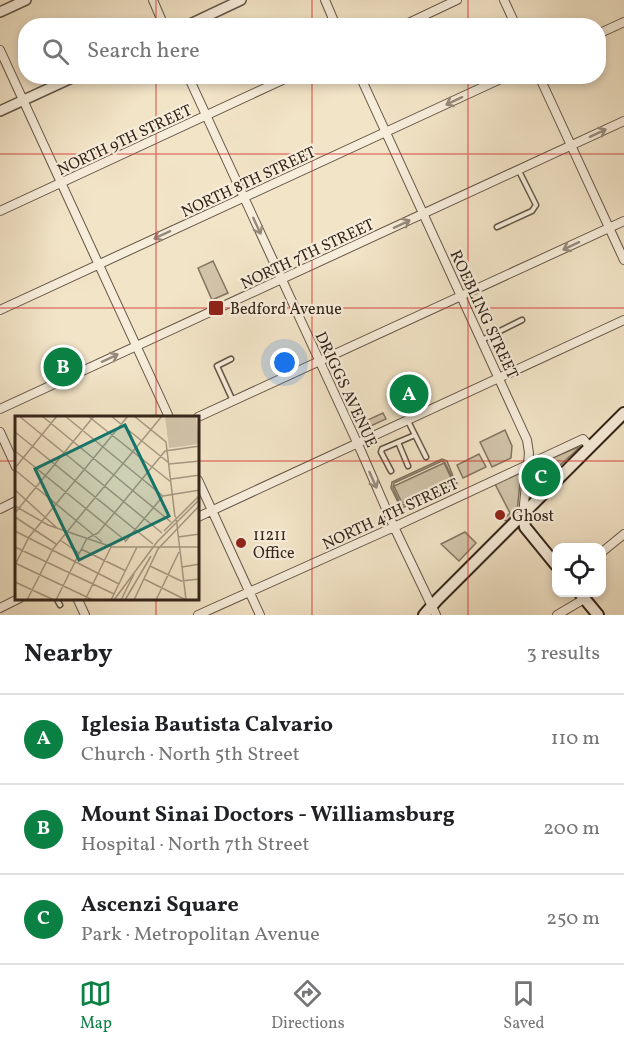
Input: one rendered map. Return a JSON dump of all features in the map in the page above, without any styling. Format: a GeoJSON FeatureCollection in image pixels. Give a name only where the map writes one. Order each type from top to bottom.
{"type":"FeatureCollection","features":[{"type":"Feature","properties":{"kind":"main road"},"geometry":{"type":"LineString","coordinates":[[424,615],[434,610],[523,515],[624,413]]}},
{"type":"Feature","properties":{"kind":"main road"},"geometry":{"type":"LineString","coordinates":[[523,515],[525,527],[552,560]]}},
{"type":"Feature","properties":{"kind":"main road"},"geometry":{"type":"LineString","coordinates":[[583,597],[598,615]]}},
{"type":"Feature","properties":{"kind":"street"},"geometry":{"type":"LineString","coordinates":[[0,12],[26,0]]}},
{"type":"Feature","properties":{"kind":"street"},"geometry":{"type":"LineString","coordinates":[[153,0],[161,18]]}},
{"type":"Feature","properties":{"kind":"street"},"geometry":{"type":"LineString","coordinates":[[203,18],[241,0]]}},
{"type":"Feature","properties":{"kind":"street"},"geometry":{"type":"LineString","coordinates":[[325,0],[333,18]]}},
{"type":"Feature","properties":{"kind":"street"},"geometry":{"type":"LineString","coordinates":[[419,18],[456,0]]}},
{"type":"Feature","properties":{"kind":"street"},"geometry":{"type":"LineString","coordinates":[[504,0],[512,18]]}},
{"type":"Feature","properties":{"kind":"street"},"geometry":{"type":"LineString","coordinates":[[606,30],[624,22]]}},
{"type":"Feature","properties":{"kind":"street"},"geometry":{"type":"LineString","coordinates":[[0,51],[169,416]]}},
{"type":"Feature","properties":{"kind":"street"},"geometry":{"type":"LineString","coordinates":[[0,111],[59,84]]}},
{"type":"Feature","properties":{"kind":"street","name":"DRIGGS AVENUE"},"geometry":{"type":"LineString","coordinates":[[192,84],[434,610]]}},
{"type":"Feature","properties":{"kind":"street","name":"NORTH 9TH STREET"},"geometry":{"type":"LineString","coordinates":[[0,210],[274,84]]}},
{"type":"Feature","properties":{"kind":"street","name":"ROEBLING STREET"},"geometry":{"type":"LineString","coordinates":[[364,84],[526,440],[529,453],[523,515]]}},
{"type":"Feature","properties":{"kind":"street","name":"NORTH 8TH STREET"},"geometry":{"type":"LineString","coordinates":[[0,310],[490,84]]}},
{"type":"Feature","properties":{"kind":"street"},"geometry":{"type":"LineString","coordinates":[[544,84],[624,260]]}},
{"type":"Feature","properties":{"kind":"street","name":"NORTH 7TH STREET"},"geometry":{"type":"LineString","coordinates":[[0,409],[624,121]]}},
{"type":"Feature","properties":{"kind":"street"},"geometry":{"type":"LineString","coordinates":[[200,416],[624,221]]}},
{"type":"Feature","properties":{"kind":"street"},"geometry":{"type":"LineString","coordinates":[[200,516],[624,320]]}},
{"type":"Feature","properties":{"kind":"street"},"geometry":{"type":"LineString","coordinates":[[0,432],[15,465]]}},
{"type":"Feature","properties":{"kind":"street","name":"NORTH 4TH STREET"},"geometry":{"type":"LineString","coordinates":[[198,615],[583,439],[590,447]]}},
{"type":"Feature","properties":{"kind":"street"},"geometry":{"type":"LineString","coordinates":[[200,484],[260,615]]}},
{"type":"Feature","properties":{"kind":"street"},"geometry":{"type":"LineString","coordinates":[[0,509],[15,502]]}},
{"type":"Feature","properties":{"kind":"street"},"geometry":{"type":"LineString","coordinates":[[606,549],[624,534]]}},
{"type":"Feature","properties":{"kind":"street"},"geometry":{"type":"LineString","coordinates":[[557,615],[581,597]]}},
{"type":"Feature","properties":{"kind":"street"},"geometry":{"type":"LineString","coordinates":[[0,608],[16,600]]}},
{"type":"Feature","properties":{"kind":"street"},"geometry":{"type":"LineString","coordinates":[[78,600],[85,615]]}},
{"type":"Feature","properties":{"kind":"lane"},"geometry":{"type":"LineString","coordinates":[[497,227],[532,211],[536,205],[519,171]]}},
{"type":"Feature","properties":{"kind":"lane"},"geometry":{"type":"LineString","coordinates":[[481,340],[522,320]]}},
{"type":"Feature","properties":{"kind":"lane"},"geometry":{"type":"LineString","coordinates":[[231,359],[217,366],[233,401]]}},
{"type":"Feature","properties":{"kind":"lane"},"geometry":{"type":"LineString","coordinates":[[407,420],[426,456]]}},
{"type":"Feature","properties":{"kind":"lane"},"geometry":{"type":"LineString","coordinates":[[391,471],[381,452],[384,448],[415,435]]}},
{"type":"Feature","properties":{"kind":"lane"},"geometry":{"type":"LineString","coordinates":[[398,442],[408,466]]}},
{"type":"Feature","properties":{"kind":"lane"},"geometry":{"type":"LineString","coordinates":[[57,600],[60,605]]}},
{"type":"Feature","properties":{"kind":"shaded area"},"geometry":{"type":"Polygon","coordinates":[[[213,261],[228,293],[212,300],[198,268],[213,261]]]}},
{"type":"Feature","properties":{"kind":"shaded area"},"geometry":{"type":"Polygon","coordinates":[[[383,413],[386,419],[362,430],[359,424],[383,413]]]}},
{"type":"Feature","properties":{"kind":"shaded area"},"geometry":{"type":"Polygon","coordinates":[[[505,430],[512,446],[511,458],[492,467],[480,442],[505,430]]]}},
{"type":"Feature","properties":{"kind":"shaded area"},"geometry":{"type":"Polygon","coordinates":[[[581,446],[534,489],[537,464],[581,446]]]}},
{"type":"Feature","properties":{"kind":"shaded area"},"geometry":{"type":"Polygon","coordinates":[[[479,454],[486,467],[463,478],[457,465],[479,454]]]}},
{"type":"Feature","properties":{"kind":"shaded area"},"geometry":{"type":"Polygon","coordinates":[[[442,459],[447,461],[457,483],[400,509],[391,488],[392,482],[442,459]],[[442,461],[394,483],[393,488],[400,503],[404,505],[452,483],[453,479],[442,461]]]}},
{"type":"Feature","properties":{"kind":"shaded area"},"geometry":{"type":"Polygon","coordinates":[[[444,463],[452,480],[402,503],[394,486],[444,463]]]}},
{"type":"Feature","properties":{"kind":"shaded area"},"geometry":{"type":"Polygon","coordinates":[[[521,472],[517,513],[509,521],[503,520],[510,513],[495,484],[521,472]]]}},
{"type":"Feature","properties":{"kind":"shaded area"},"geometry":{"type":"Polygon","coordinates":[[[465,532],[476,543],[459,561],[441,544],[465,532]]]}},
{"type":"Feature","properties":{"kind":"place","name":"Bedford Avenue"},"geometry":{"type":"Point","coordinates":[216,308]}},
{"type":"Feature","properties":{"kind":"place","name":"Mount Sinai Doctors - Williamsburg"},"geometry":{"type":"Point","coordinates":[63,367]}},
{"type":"Feature","properties":{"kind":"place","name":"Iglesia Bautista Calvario"},"geometry":{"type":"Point","coordinates":[409,394]}},
{"type":"Feature","properties":{"kind":"place","name":"Ascenzi Square"},"geometry":{"type":"Point","coordinates":[541,477]}},
{"type":"Feature","properties":{"kind":"place","name":"Ghost"},"geometry":{"type":"Point","coordinates":[500,515]}},
{"type":"Feature","properties":{"kind":"place","name":"11211 Office"},"geometry":{"type":"Point","coordinates":[241,543]}}]}
